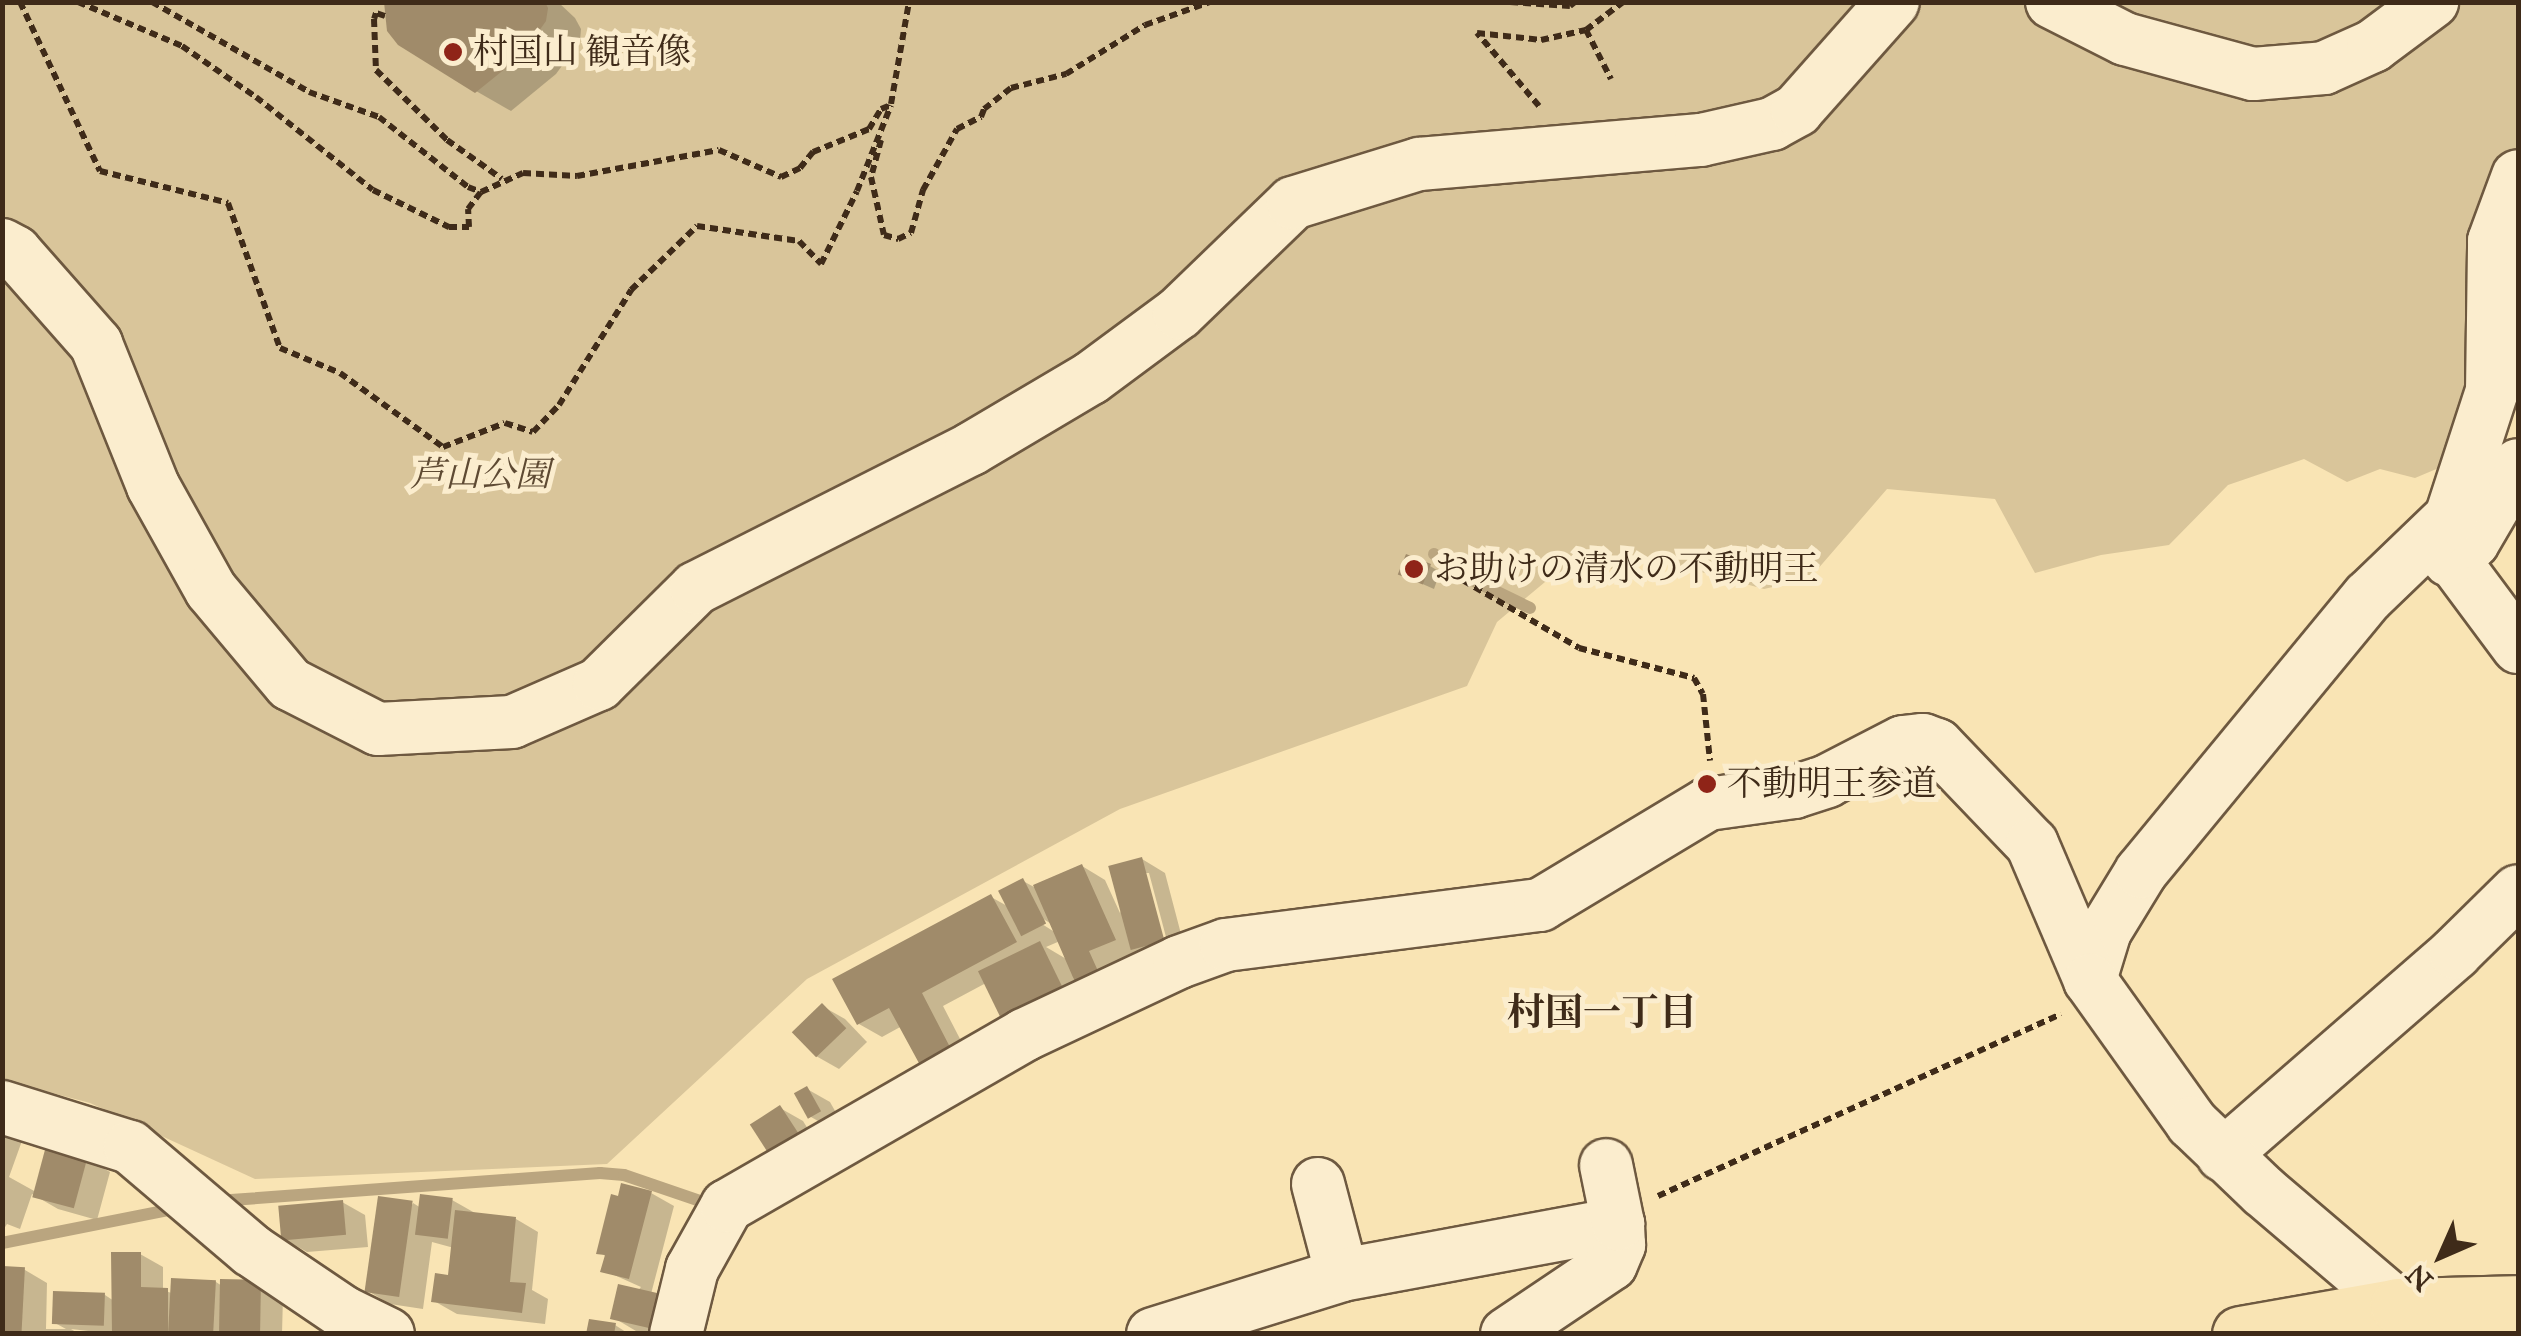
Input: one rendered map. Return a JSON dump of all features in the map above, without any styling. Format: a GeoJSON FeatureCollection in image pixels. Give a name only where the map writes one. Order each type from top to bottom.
{"type":"FeatureCollection","features":[{"type":"Feature","properties":{"kind":"main road"},"geometry":{"type":"LineString","coordinates":[[2240,1334],[2398,1306],[2518,1303]]}},
{"type":"Feature","properties":{"kind":"street"},"geometry":{"type":"LineString","coordinates":[[2,245],[15,252],[96,344],[153,486],[211,590],[290,684],[378,729],[512,722],[598,684],[696,588],[971,449],[1092,378],[1179,313],[1294,203],[1420,164],[1701,140],[1772,124],[1797,110],[1817,90],[1893,2]]}},
{"type":"Feature","properties":{"kind":"street"},"geometry":{"type":"LineString","coordinates":[[2052,2],[2124,39],[2253,74],[2324,68],[2373,46],[2432,2]]}},
{"type":"Feature","properties":{"kind":"street"},"geometry":{"type":"LineString","coordinates":[[2095,987],[2104,931],[2132,884],[2381,586],[2452,517],[2492,392],[2494,240],[2518,176]]}},
{"type":"Feature","properties":{"kind":"street"},"geometry":{"type":"LineString","coordinates":[[2381,586],[2414,585],[2473,542],[2518,465]]}},
{"type":"Feature","properties":{"kind":"street"},"geometry":{"type":"LineString","coordinates":[[2452,558],[2518,647]]}},
{"type":"Feature","properties":{"kind":"street"},"geometry":{"type":"LineString","coordinates":[[676,1334],[692,1269],[727,1206],[995,1050],[1178,962],[1226,945],[1540,905],[1718,802],[1794,792],[1827,782],[1902,742],[1923,740],[1936,744],[2032,844],[2095,987],[2167,1092],[2223,1155],[2398,1306]]}},
{"type":"Feature","properties":{"kind":"street"},"geometry":{"type":"LineString","coordinates":[[2223,1155],[2454,953],[2518,891]]}},
{"type":"Feature","properties":{"kind":"street"},"geometry":{"type":"LineString","coordinates":[[2,1107],[130,1146],[251,1250],[343,1312],[388,1334]]}},
{"type":"Feature","properties":{"kind":"street"},"geometry":{"type":"LineString","coordinates":[[1318,1184],[1342,1274]]}},
{"type":"Feature","properties":{"kind":"street"},"geometry":{"type":"LineString","coordinates":[[1153,1334],[1342,1274],[1614,1201],[1619,1245],[1611,1264],[1507,1334]]}},
{"type":"Feature","properties":{"kind":"path"},"geometry":{"type":"LineString","coordinates":[[20,2],[100,172],[228,203],[280,348],[340,373],[442,447],[505,423],[534,432],[559,405],[631,290],[697,226],[799,241],[821,264],[857,191],[891,104]]}},
{"type":"Feature","properties":{"kind":"path"},"geometry":{"type":"LineString","coordinates":[[29,2],[74,2],[182,46],[256,97],[373,190],[449,227],[469,227],[468,209],[482,192],[523,173],[601,174],[668,157],[720,150],[781,177],[800,168],[813,152],[869,128],[881,109],[891,104]]}},
{"type":"Feature","properties":{"kind":"path"},"geometry":{"type":"LineString","coordinates":[[152,2],[309,92],[379,117],[468,187],[482,192]]}},
{"type":"Feature","properties":{"kind":"path"},"geometry":{"type":"LineString","coordinates":[[908,2],[891,104],[871,177],[884,235],[898,239],[911,234],[923,190],[957,129],[981,117],[984,109],[1012,88],[1066,74],[1146,25],[1210,2]]}},
{"type":"Feature","properties":{"kind":"path"},"geometry":{"type":"LineString","coordinates":[[1510,2],[1575,2]]}},
{"type":"Feature","properties":{"kind":"path"},"geometry":{"type":"LineString","coordinates":[[1550,118],[1477,33],[1542,40],[1586,30],[1623,2]]}},
{"type":"Feature","properties":{"kind":"path"},"geometry":{"type":"LineString","coordinates":[[385,16],[376,14],[374,19],[376,70],[447,140],[503,180]]}},
{"type":"Feature","properties":{"kind":"path"},"geometry":{"type":"LineString","coordinates":[[1586,30],[1612,79]]}},
{"type":"Feature","properties":{"kind":"path"},"geometry":{"type":"LineString","coordinates":[[1452,574],[1580,648],[1694,678],[1703,694],[1718,802]]}},
{"type":"Feature","properties":{"kind":"path"},"geometry":{"type":"LineString","coordinates":[[1614,1201],[2095,987]]}},
{"type":"Feature","properties":{"kind":"green space","name":"芦山公園"},"geometry":{"type":"Polygon","coordinates":[[[2,3],[2518,3],[2518,405],[2498,443],[2415,478],[2380,469],[2347,482],[2304,459],[2228,485],[2169,545],[2101,555],[2035,573],[1995,499],[1887,489],[1810,578],[1764,589],[1657,560],[1545,582],[1497,622],[1467,686],[1120,809],[807,979],[607,1164],[255,1179],[90,1103],[3,1080],[2,3]]]}},
{"type":"Feature","properties":{"kind":"building"},"geometry":{"type":"Polygon","coordinates":[[[384,2],[545,2],[548,8],[546,21],[522,55],[475,93],[398,45],[387,31],[384,2]]]}},
{"type":"Feature","properties":{"kind":"building","name":"お助けの清水の不動明王"},"geometry":{"type":"Polygon","coordinates":[[[1406,554],[1431,564],[1423,585],[1398,574],[1406,554]]]}},
{"type":"Feature","properties":{"kind":"building"},"geometry":{"type":"Polygon","coordinates":[[[1142,857],[1165,941],[1131,950],[1108,866],[1142,857]]]}},
{"type":"Feature","properties":{"kind":"building"},"geometry":{"type":"Polygon","coordinates":[[[1082,864],[1116,940],[1089,951],[1098,971],[1075,982],[1033,885],[1082,864]]]}},
{"type":"Feature","properties":{"kind":"building"},"geometry":{"type":"Polygon","coordinates":[[[1023,878],[1046,923],[1021,936],[998,891],[1023,878]]]}},
{"type":"Feature","properties":{"kind":"building"},"geometry":{"type":"Polygon","coordinates":[[[991,894],[1017,942],[922,993],[951,1049],[920,1065],[889,1008],[857,1025],[832,979],[991,894]]]}},
{"type":"Feature","properties":{"kind":"building"},"geometry":{"type":"Polygon","coordinates":[[[1040,941],[1062,986],[1000,1016],[978,971],[1040,941]]]}},
{"type":"Feature","properties":{"kind":"building"},"geometry":{"type":"Polygon","coordinates":[[[822,1003],[846,1028],[816,1057],[792,1032],[822,1003]]]}},
{"type":"Feature","properties":{"kind":"building"},"geometry":{"type":"Polygon","coordinates":[[[807,1086],[821,1111],[808,1119],[794,1093],[807,1086]]]}},
{"type":"Feature","properties":{"kind":"building"},"geometry":{"type":"Polygon","coordinates":[[[780,1105],[799,1134],[769,1154],[750,1125],[780,1105]]]}},
{"type":"Feature","properties":{"kind":"building"},"geometry":{"type":"Polygon","coordinates":[[[46,1146],[88,1157],[74,1208],[32,1197],[46,1146]]]}},
{"type":"Feature","properties":{"kind":"building"},"geometry":{"type":"Polygon","coordinates":[[[621,1183],[652,1191],[629,1279],[600,1272],[605,1255],[596,1254],[611,1194],[618,1196],[621,1183]]]}},
{"type":"Feature","properties":{"kind":"building"},"geometry":{"type":"Polygon","coordinates":[[[420,1194],[453,1198],[448,1239],[415,1235],[420,1194]]]}},
{"type":"Feature","properties":{"kind":"building"},"geometry":{"type":"Polygon","coordinates":[[[378,1196],[413,1201],[399,1297],[365,1292],[378,1196]]]}},
{"type":"Feature","properties":{"kind":"building"},"geometry":{"type":"Polygon","coordinates":[[[343,1200],[346,1235],[281,1241],[278,1206],[343,1200]]]}},
{"type":"Feature","properties":{"kind":"building"},"geometry":{"type":"Polygon","coordinates":[[[455,1210],[516,1217],[510,1282],[526,1283],[522,1313],[431,1302],[435,1273],[448,1275],[455,1210]]]}},
{"type":"Feature","properties":{"kind":"building"},"geometry":{"type":"Polygon","coordinates":[[[111,1252],[141,1252],[141,1287],[168,1288],[168,1334],[112,1334],[111,1252]]]}},
{"type":"Feature","properties":{"kind":"building"},"geometry":{"type":"Polygon","coordinates":[[[3,1266],[25,1267],[21,1334],[2,1334],[3,1266]]]}},
{"type":"Feature","properties":{"kind":"building"},"geometry":{"type":"Polygon","coordinates":[[[171,1278],[216,1280],[213,1334],[168,1334],[171,1278]]]}},
{"type":"Feature","properties":{"kind":"building"},"geometry":{"type":"Polygon","coordinates":[[[220,1279],[261,1280],[260,1334],[219,1334],[220,1279]]]}},
{"type":"Feature","properties":{"kind":"building"},"geometry":{"type":"Polygon","coordinates":[[[618,1284],[666,1295],[658,1330],[610,1319],[618,1284]]]}},
{"type":"Feature","properties":{"kind":"building"},"geometry":{"type":"Polygon","coordinates":[[[53,1291],[105,1293],[104,1326],[52,1324],[53,1291]]]}},
{"type":"Feature","properties":{"kind":"building"},"geometry":{"type":"Polygon","coordinates":[[[589,1319],[616,1323],[614,1334],[586,1334],[589,1319]]]}},
{"type":"Feature","properties":{"kind":"waterway"},"geometry":{"type":"LineString","coordinates":[[1434,554],[1458,573],[1530,608]]}},
{"type":"Feature","properties":{"kind":"waterway"},"geometry":{"type":"LineString","coordinates":[[231,1200],[600,1173],[624,1175],[706,1203]]}},
{"type":"Feature","properties":{"kind":"waterway"},"geometry":{"type":"LineString","coordinates":[[2,1243],[168,1210]]}},
{"type":"Feature","properties":{"kind":"place","name":"村国山 観音像"},"geometry":{"type":"Point","coordinates":[453,52]}},
{"type":"Feature","properties":{"kind":"place","name":"お助けの清水の不動明王"},"geometry":{"type":"Point","coordinates":[1414,569]}},
{"type":"Feature","properties":{"kind":"place","name":"不動明王参道"},"geometry":{"type":"Point","coordinates":[1707,784]}},
{"type":"Feature","properties":{"kind":"district","name":"村国一丁目"},"geometry":{"type":"Point","coordinates":[1602,1013]}}]}
